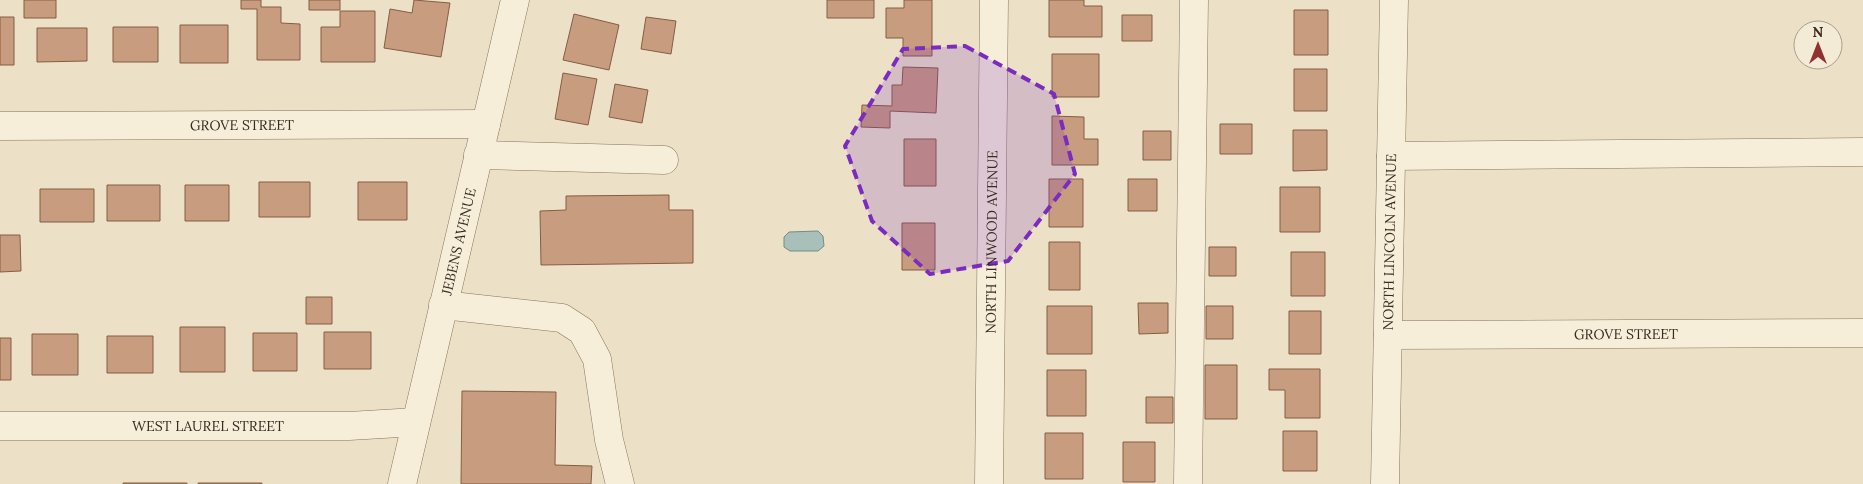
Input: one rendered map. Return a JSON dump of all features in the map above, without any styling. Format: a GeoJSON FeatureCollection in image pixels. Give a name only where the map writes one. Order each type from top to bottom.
{"type":"FeatureCollection","features":[{"type":"Feature","properties":{"kind":"street","name":"JEBENS AVENUE"},"geometry":{"type":"LineString","coordinates":[[402,484],[515,0]]}},
{"type":"Feature","properties":{"kind":"street","name":"NORTH LINWOOD AVENUE"},"geometry":{"type":"LineString","coordinates":[[989,484],[994,0]]}},
{"type":"Feature","properties":{"kind":"street"},"geometry":{"type":"LineString","coordinates":[[1188,484],[1194,0]]}},
{"type":"Feature","properties":{"kind":"street","name":"NORTH LINCOLN AVENUE"},"geometry":{"type":"LineString","coordinates":[[1385,484],[1394,0]]}},
{"type":"Feature","properties":{"kind":"street","name":"GROVE STREET"},"geometry":{"type":"LineString","coordinates":[[0,126],[486,124]]}},
{"type":"Feature","properties":{"kind":"street"},"geometry":{"type":"LineString","coordinates":[[1391,156],[1863,152]]}},
{"type":"Feature","properties":{"kind":"street"},"geometry":{"type":"LineString","coordinates":[[478,154],[664,160]]}},
{"type":"Feature","properties":{"kind":"street"},"geometry":{"type":"LineString","coordinates":[[443,306],[562,318],[582,331],[597,359],[609,440],[620,484]]}},
{"type":"Feature","properties":{"kind":"street","name":"GROVE STREET"},"geometry":{"type":"LineString","coordinates":[[1388,335],[1863,333]]}},
{"type":"Feature","properties":{"kind":"street","name":"WEST LAUREL STREET"},"geometry":{"type":"LineString","coordinates":[[0,426],[349,426],[416,422]]}},
{"type":"Feature","properties":{"kind":"highlighted area"},"geometry":{"type":"Polygon","coordinates":[[[965,46],[1054,94],[1075,174],[1008,261],[930,274],[872,221],[845,146],[903,49],[965,46]]]}},
{"type":"Feature","properties":{"kind":"water"},"geometry":{"type":"Polygon","coordinates":[[[818,231],[823,236],[824,246],[818,251],[790,251],[784,247],[784,237],[789,232],[818,231]]]}},
{"type":"Feature","properties":{"kind":"building"},"geometry":{"type":"Polygon","coordinates":[[[24,0],[56,0],[56,18],[24,18],[24,0]]]}},
{"type":"Feature","properties":{"kind":"building"},"geometry":{"type":"Polygon","coordinates":[[[241,0],[261,0],[261,7],[281,7],[281,23],[300,24],[300,60],[257,60],[257,9],[241,9],[241,0]]]}},
{"type":"Feature","properties":{"kind":"building"},"geometry":{"type":"Polygon","coordinates":[[[309,0],[340,0],[340,10],[309,10],[309,0]]]}},
{"type":"Feature","properties":{"kind":"building"},"geometry":{"type":"Polygon","coordinates":[[[414,0],[450,3],[441,57],[384,48],[390,9],[412,13],[414,0]]]}},
{"type":"Feature","properties":{"kind":"building"},"geometry":{"type":"Polygon","coordinates":[[[827,0],[874,0],[874,18],[827,18],[827,0]]]}},
{"type":"Feature","properties":{"kind":"building"},"geometry":{"type":"Polygon","coordinates":[[[904,0],[932,0],[932,56],[903,56],[903,38],[886,38],[886,8],[904,8],[904,0]]]}},
{"type":"Feature","properties":{"kind":"building"},"geometry":{"type":"Polygon","coordinates":[[[1049,0],[1084,0],[1084,6],[1102,6],[1102,37],[1049,37],[1049,0]]]}},
{"type":"Feature","properties":{"kind":"building"},"geometry":{"type":"Polygon","coordinates":[[[1294,10],[1328,10],[1328,55],[1294,55],[1294,10]]]}},
{"type":"Feature","properties":{"kind":"building"},"geometry":{"type":"Polygon","coordinates":[[[340,11],[375,11],[375,62],[321,62],[321,27],[340,27],[340,11]]]}},
{"type":"Feature","properties":{"kind":"building"},"geometry":{"type":"Polygon","coordinates":[[[574,14],[619,25],[609,70],[563,60],[574,14]]]}},
{"type":"Feature","properties":{"kind":"building"},"geometry":{"type":"Polygon","coordinates":[[[1122,15],[1152,15],[1152,41],[1122,41],[1122,15]]]}},
{"type":"Feature","properties":{"kind":"building"},"geometry":{"type":"Polygon","coordinates":[[[0,17],[14,17],[14,65],[0,65],[0,17]]]}},
{"type":"Feature","properties":{"kind":"building"},"geometry":{"type":"Polygon","coordinates":[[[646,17],[676,21],[671,54],[641,49],[646,17]]]}},
{"type":"Feature","properties":{"kind":"building"},"geometry":{"type":"Polygon","coordinates":[[[180,25],[228,25],[228,63],[180,63],[180,25]]]}},
{"type":"Feature","properties":{"kind":"building"},"geometry":{"type":"Polygon","coordinates":[[[113,27],[158,27],[158,62],[113,62],[113,27]]]}},
{"type":"Feature","properties":{"kind":"building"},"geometry":{"type":"Polygon","coordinates":[[[37,28],[87,28],[87,61],[37,62],[37,28]]]}},
{"type":"Feature","properties":{"kind":"building"},"geometry":{"type":"Polygon","coordinates":[[[1052,54],[1099,54],[1099,97],[1052,97],[1052,54]]]}},
{"type":"Feature","properties":{"kind":"building"},"geometry":{"type":"Polygon","coordinates":[[[903,67],[938,68],[936,113],[890,111],[890,128],[861,127],[862,105],[892,106],[892,85],[902,85],[903,67]]]}},
{"type":"Feature","properties":{"kind":"building"},"geometry":{"type":"Polygon","coordinates":[[[1294,69],[1327,69],[1327,111],[1294,111],[1294,69]]]}},
{"type":"Feature","properties":{"kind":"building"},"geometry":{"type":"Polygon","coordinates":[[[563,73],[597,79],[588,125],[555,119],[563,73]]]}},
{"type":"Feature","properties":{"kind":"building"},"geometry":{"type":"Polygon","coordinates":[[[615,84],[648,90],[642,123],[609,117],[615,84]]]}},
{"type":"Feature","properties":{"kind":"building"},"geometry":{"type":"Polygon","coordinates":[[[1052,116],[1084,117],[1084,139],[1098,139],[1098,165],[1052,165],[1052,116]]]}},
{"type":"Feature","properties":{"kind":"building"},"geometry":{"type":"Polygon","coordinates":[[[1220,124],[1252,124],[1252,154],[1220,154],[1220,124]]]}},
{"type":"Feature","properties":{"kind":"building"},"geometry":{"type":"Polygon","coordinates":[[[1293,130],[1327,130],[1327,170],[1293,171],[1293,130]]]}},
{"type":"Feature","properties":{"kind":"building"},"geometry":{"type":"Polygon","coordinates":[[[1143,131],[1171,131],[1171,160],[1143,160],[1143,131]]]}},
{"type":"Feature","properties":{"kind":"building"},"geometry":{"type":"Polygon","coordinates":[[[904,139],[936,139],[936,186],[904,186],[904,139]]]}},
{"type":"Feature","properties":{"kind":"building"},"geometry":{"type":"Polygon","coordinates":[[[1049,179],[1083,179],[1083,227],[1049,227],[1049,179]]]}},
{"type":"Feature","properties":{"kind":"building"},"geometry":{"type":"Polygon","coordinates":[[[1128,179],[1157,179],[1157,211],[1128,211],[1128,179]]]}},
{"type":"Feature","properties":{"kind":"building"},"geometry":{"type":"Polygon","coordinates":[[[259,182],[310,182],[310,217],[259,217],[259,182]]]}},
{"type":"Feature","properties":{"kind":"building"},"geometry":{"type":"Polygon","coordinates":[[[358,182],[407,182],[407,220],[358,220],[358,182]]]}},
{"type":"Feature","properties":{"kind":"building"},"geometry":{"type":"Polygon","coordinates":[[[107,185],[160,185],[160,221],[107,221],[107,185]]]}},
{"type":"Feature","properties":{"kind":"building"},"geometry":{"type":"Polygon","coordinates":[[[185,185],[229,185],[229,221],[185,221],[185,185]]]}},
{"type":"Feature","properties":{"kind":"building"},"geometry":{"type":"Polygon","coordinates":[[[1280,187],[1320,187],[1320,232],[1280,232],[1280,187]]]}},
{"type":"Feature","properties":{"kind":"building"},"geometry":{"type":"Polygon","coordinates":[[[40,189],[94,189],[94,222],[40,222],[40,189]]]}},
{"type":"Feature","properties":{"kind":"building"},"geometry":{"type":"Polygon","coordinates":[[[669,195],[669,210],[693,210],[693,263],[541,265],[540,211],[566,210],[566,196],[669,195]]]}},
{"type":"Feature","properties":{"kind":"building"},"geometry":{"type":"Polygon","coordinates":[[[902,223],[935,223],[935,270],[902,270],[902,223]]]}},
{"type":"Feature","properties":{"kind":"building"},"geometry":{"type":"Polygon","coordinates":[[[0,235],[20,235],[21,271],[0,272],[0,235]]]}},
{"type":"Feature","properties":{"kind":"building"},"geometry":{"type":"Polygon","coordinates":[[[1049,242],[1080,242],[1080,290],[1049,290],[1049,242]]]}},
{"type":"Feature","properties":{"kind":"building"},"geometry":{"type":"Polygon","coordinates":[[[1209,247],[1236,247],[1236,276],[1209,276],[1209,247]]]}},
{"type":"Feature","properties":{"kind":"building"},"geometry":{"type":"Polygon","coordinates":[[[1291,252],[1325,252],[1325,296],[1291,296],[1291,252]]]}},
{"type":"Feature","properties":{"kind":"building"},"geometry":{"type":"Polygon","coordinates":[[[306,297],[332,297],[332,324],[306,324],[306,297]]]}},
{"type":"Feature","properties":{"kind":"building"},"geometry":{"type":"Polygon","coordinates":[[[1138,303],[1168,303],[1168,333],[1139,334],[1138,303]]]}},
{"type":"Feature","properties":{"kind":"building"},"geometry":{"type":"Polygon","coordinates":[[[1047,306],[1092,306],[1092,354],[1047,354],[1047,306]]]}},
{"type":"Feature","properties":{"kind":"building"},"geometry":{"type":"Polygon","coordinates":[[[1206,306],[1233,306],[1233,339],[1206,339],[1206,306]]]}},
{"type":"Feature","properties":{"kind":"building"},"geometry":{"type":"Polygon","coordinates":[[[1289,311],[1321,311],[1321,354],[1289,354],[1289,311]]]}},
{"type":"Feature","properties":{"kind":"building"},"geometry":{"type":"Polygon","coordinates":[[[180,327],[225,327],[225,372],[180,372],[180,327]]]}},
{"type":"Feature","properties":{"kind":"building"},"geometry":{"type":"Polygon","coordinates":[[[324,332],[371,332],[371,369],[324,369],[324,332]]]}},
{"type":"Feature","properties":{"kind":"building"},"geometry":{"type":"Polygon","coordinates":[[[253,333],[297,333],[297,371],[253,371],[253,333]]]}},
{"type":"Feature","properties":{"kind":"building"},"geometry":{"type":"Polygon","coordinates":[[[32,334],[78,334],[78,375],[32,375],[32,334]]]}},
{"type":"Feature","properties":{"kind":"building"},"geometry":{"type":"Polygon","coordinates":[[[107,336],[153,336],[153,373],[107,373],[107,336]]]}},
{"type":"Feature","properties":{"kind":"building"},"geometry":{"type":"Polygon","coordinates":[[[0,338],[11,338],[11,380],[0,380],[0,338]]]}},
{"type":"Feature","properties":{"kind":"building"},"geometry":{"type":"Polygon","coordinates":[[[1205,365],[1237,365],[1237,419],[1205,419],[1205,365]]]}},
{"type":"Feature","properties":{"kind":"building"},"geometry":{"type":"Polygon","coordinates":[[[1269,369],[1320,369],[1320,418],[1285,418],[1285,390],[1269,390],[1269,369]]]}},
{"type":"Feature","properties":{"kind":"building"},"geometry":{"type":"Polygon","coordinates":[[[1047,370],[1086,370],[1086,416],[1047,416],[1047,370]]]}},
{"type":"Feature","properties":{"kind":"building"},"geometry":{"type":"Polygon","coordinates":[[[462,391],[556,392],[555,465],[592,466],[591,484],[461,484],[462,391]]]}},
{"type":"Feature","properties":{"kind":"building"},"geometry":{"type":"Polygon","coordinates":[[[1146,397],[1173,397],[1173,423],[1146,423],[1146,397]]]}},
{"type":"Feature","properties":{"kind":"building"},"geometry":{"type":"Polygon","coordinates":[[[1283,431],[1317,431],[1317,471],[1283,471],[1283,431]]]}},
{"type":"Feature","properties":{"kind":"building"},"geometry":{"type":"Polygon","coordinates":[[[1045,433],[1083,433],[1083,479],[1045,479],[1045,433]]]}},
{"type":"Feature","properties":{"kind":"building"},"geometry":{"type":"Polygon","coordinates":[[[1123,442],[1155,442],[1155,482],[1123,482],[1123,442]]]}},
{"type":"Feature","properties":{"kind":"building"},"geometry":{"type":"Polygon","coordinates":[[[187,483],[187,484],[123,484],[187,483]]]}},
{"type":"Feature","properties":{"kind":"building"},"geometry":{"type":"Polygon","coordinates":[[[262,483],[262,484],[198,484],[262,483]]]}}]}
